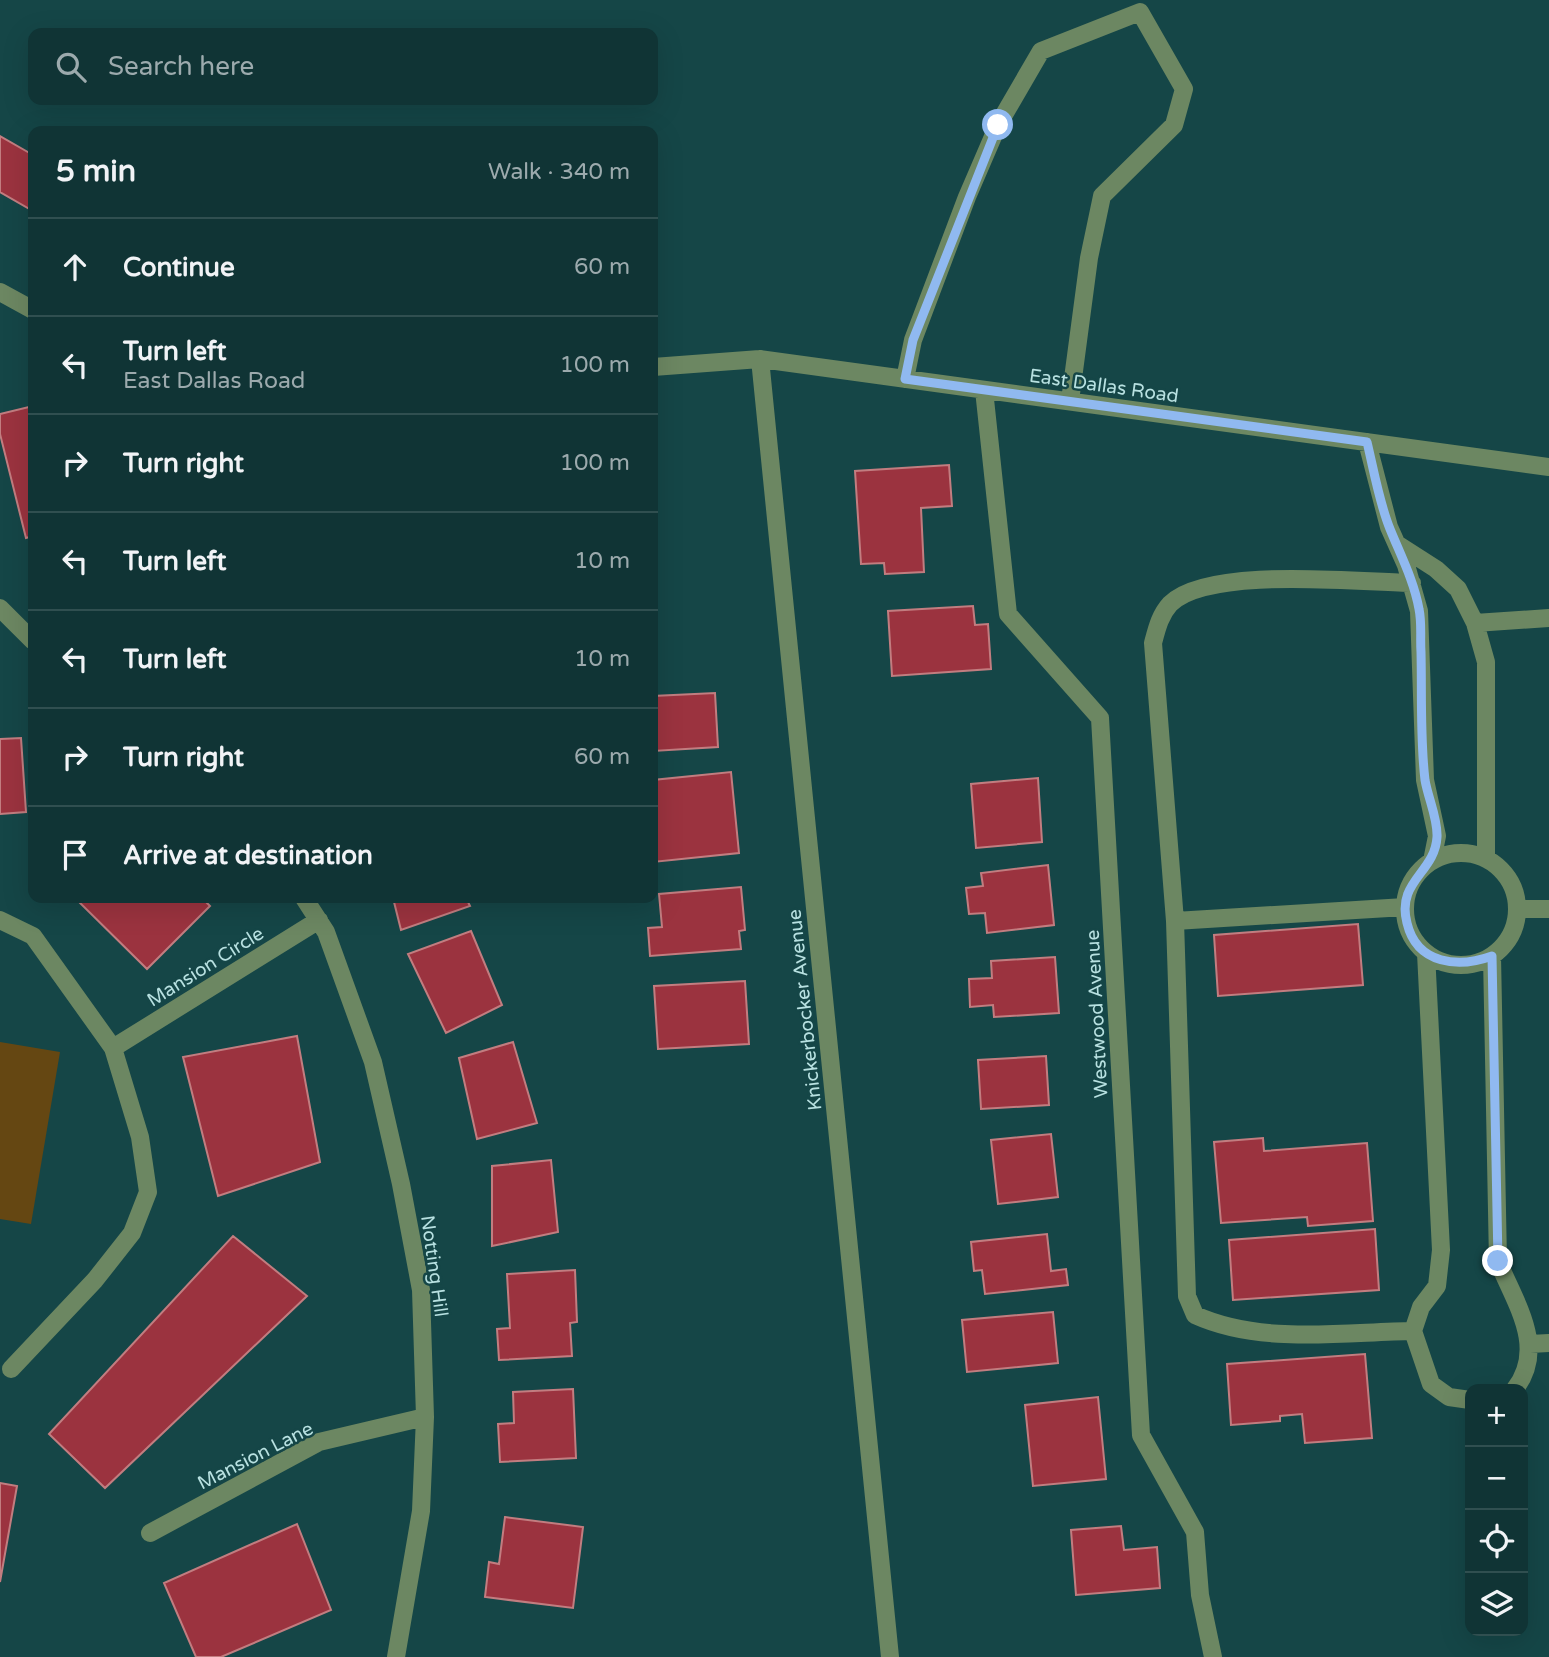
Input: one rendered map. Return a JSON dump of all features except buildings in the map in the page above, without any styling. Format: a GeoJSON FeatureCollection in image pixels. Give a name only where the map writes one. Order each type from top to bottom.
{"type":"FeatureCollection","features":[{"type":"Feature","properties":{"kind":"street"},"geometry":{"type":"LineString","coordinates":[[905,379],[913,340],[967,197],[998,125],[1041,51],[1140,12],[1184,89],[1174,125],[1102,196],[1089,258],[1070,401]]}},
{"type":"Feature","properties":{"kind":"street"},"geometry":{"type":"LineString","coordinates":[[0,292],[28,307]]}},
{"type":"Feature","properties":{"kind":"street","name":"East Dallas Road"},"geometry":{"type":"LineString","coordinates":[[658,367],[760,359],[1549,467]]}},
{"type":"Feature","properties":{"kind":"street","name":"Knickerbocker Avenue"},"geometry":{"type":"LineString","coordinates":[[760,359],[890,1657]]}},
{"type":"Feature","properties":{"kind":"street","name":"Westwood Avenue"},"geometry":{"type":"LineString","coordinates":[[984,390],[1008,614],[1100,718],[1141,1434],[1195,1532],[1200,1595],[1213,1657]]}},
{"type":"Feature","properties":{"kind":"street"},"geometry":{"type":"LineString","coordinates":[[1367,442],[1389,527],[1412,583],[1419,611],[1425,780],[1437,835],[1432,861]]}},
{"type":"Feature","properties":{"kind":"street"},"geometry":{"type":"LineString","coordinates":[[1397,544],[1436,569],[1458,589],[1475,623],[1486,662],[1486,858]]}},
{"type":"Feature","properties":{"kind":"street"},"geometry":{"type":"LineString","coordinates":[[1412,583],[1232,580],[1194,589],[1171,602],[1161,616],[1153,643],[1175,921],[1187,1296],[1195,1315],[1223,1328],[1264,1333],[1413,1331]]}},
{"type":"Feature","properties":{"kind":"street"},"geometry":{"type":"LineString","coordinates":[[0,608],[28,636]]}},
{"type":"Feature","properties":{"kind":"street"},"geometry":{"type":"LineString","coordinates":[[1475,623],[1549,618]]}},
{"type":"Feature","properties":{"kind":"street"},"geometry":{"type":"LineString","coordinates":[[1468,853],[1486,858],[1503,871],[1509,880],[1514,889],[1518,909],[1515,927],[1506,943],[1492,956],[1470,964],[1447,964],[1426,953],[1410,932],[1405,907],[1412,880],[1432,861],[1450,854],[1468,853]]}},
{"type":"Feature","properties":{"kind":"street","name":"Notting Hill"},"geometry":{"type":"LineString","coordinates":[[307,903],[326,932],[373,1062],[401,1184],[421,1290],[425,1417],[421,1510],[396,1657]]}},
{"type":"Feature","properties":{"kind":"street"},"geometry":{"type":"LineString","coordinates":[[1175,921],[1405,907]]}},
{"type":"Feature","properties":{"kind":"street"},"geometry":{"type":"LineString","coordinates":[[1518,909],[1549,909]]}},
{"type":"Feature","properties":{"kind":"street"},"geometry":{"type":"LineString","coordinates":[[0,920],[33,936],[113,1048],[140,1137],[148,1192],[132,1233],[94,1280],[10,1369]]}},
{"type":"Feature","properties":{"kind":"street","name":"Mansion Circle"},"geometry":{"type":"LineString","coordinates":[[113,1048],[319,920]]}},
{"type":"Feature","properties":{"kind":"street"},"geometry":{"type":"LineString","coordinates":[[1426,953],[1441,1250],[1437,1286],[1421,1307],[1413,1331],[1431,1384],[1448,1397],[1465,1399]]}},
{"type":"Feature","properties":{"kind":"street"},"geometry":{"type":"LineString","coordinates":[[1492,956],[1498,1261],[1519,1306],[1530,1344],[1525,1376],[1519,1384]]}},
{"type":"Feature","properties":{"kind":"street"},"geometry":{"type":"LineString","coordinates":[[1530,1344],[1549,1343]]}},
{"type":"Feature","properties":{"kind":"street","name":"Mansion Lane"},"geometry":{"type":"LineString","coordinates":[[150,1533],[319,1443],[425,1417]]}},
{"type":"Feature","properties":{"kind":"shaded area"},"geometry":{"type":"Polygon","coordinates":[[[0,1042],[60,1052],[31,1224],[0,1219],[0,1042]]]}},
{"type":"Feature","properties":{"kind":"route"},"geometry":{"type":"LineString","coordinates":[[998,125],[967,197],[913,340],[905,379],[1367,442],[1389,527],[1406,565],[1419,611],[1425,780],[1437,835],[1432,861],[1412,880],[1405,907],[1407,924],[1414,940],[1426,953],[1447,964],[1470,964],[1492,956],[1498,1261]]}}]}
